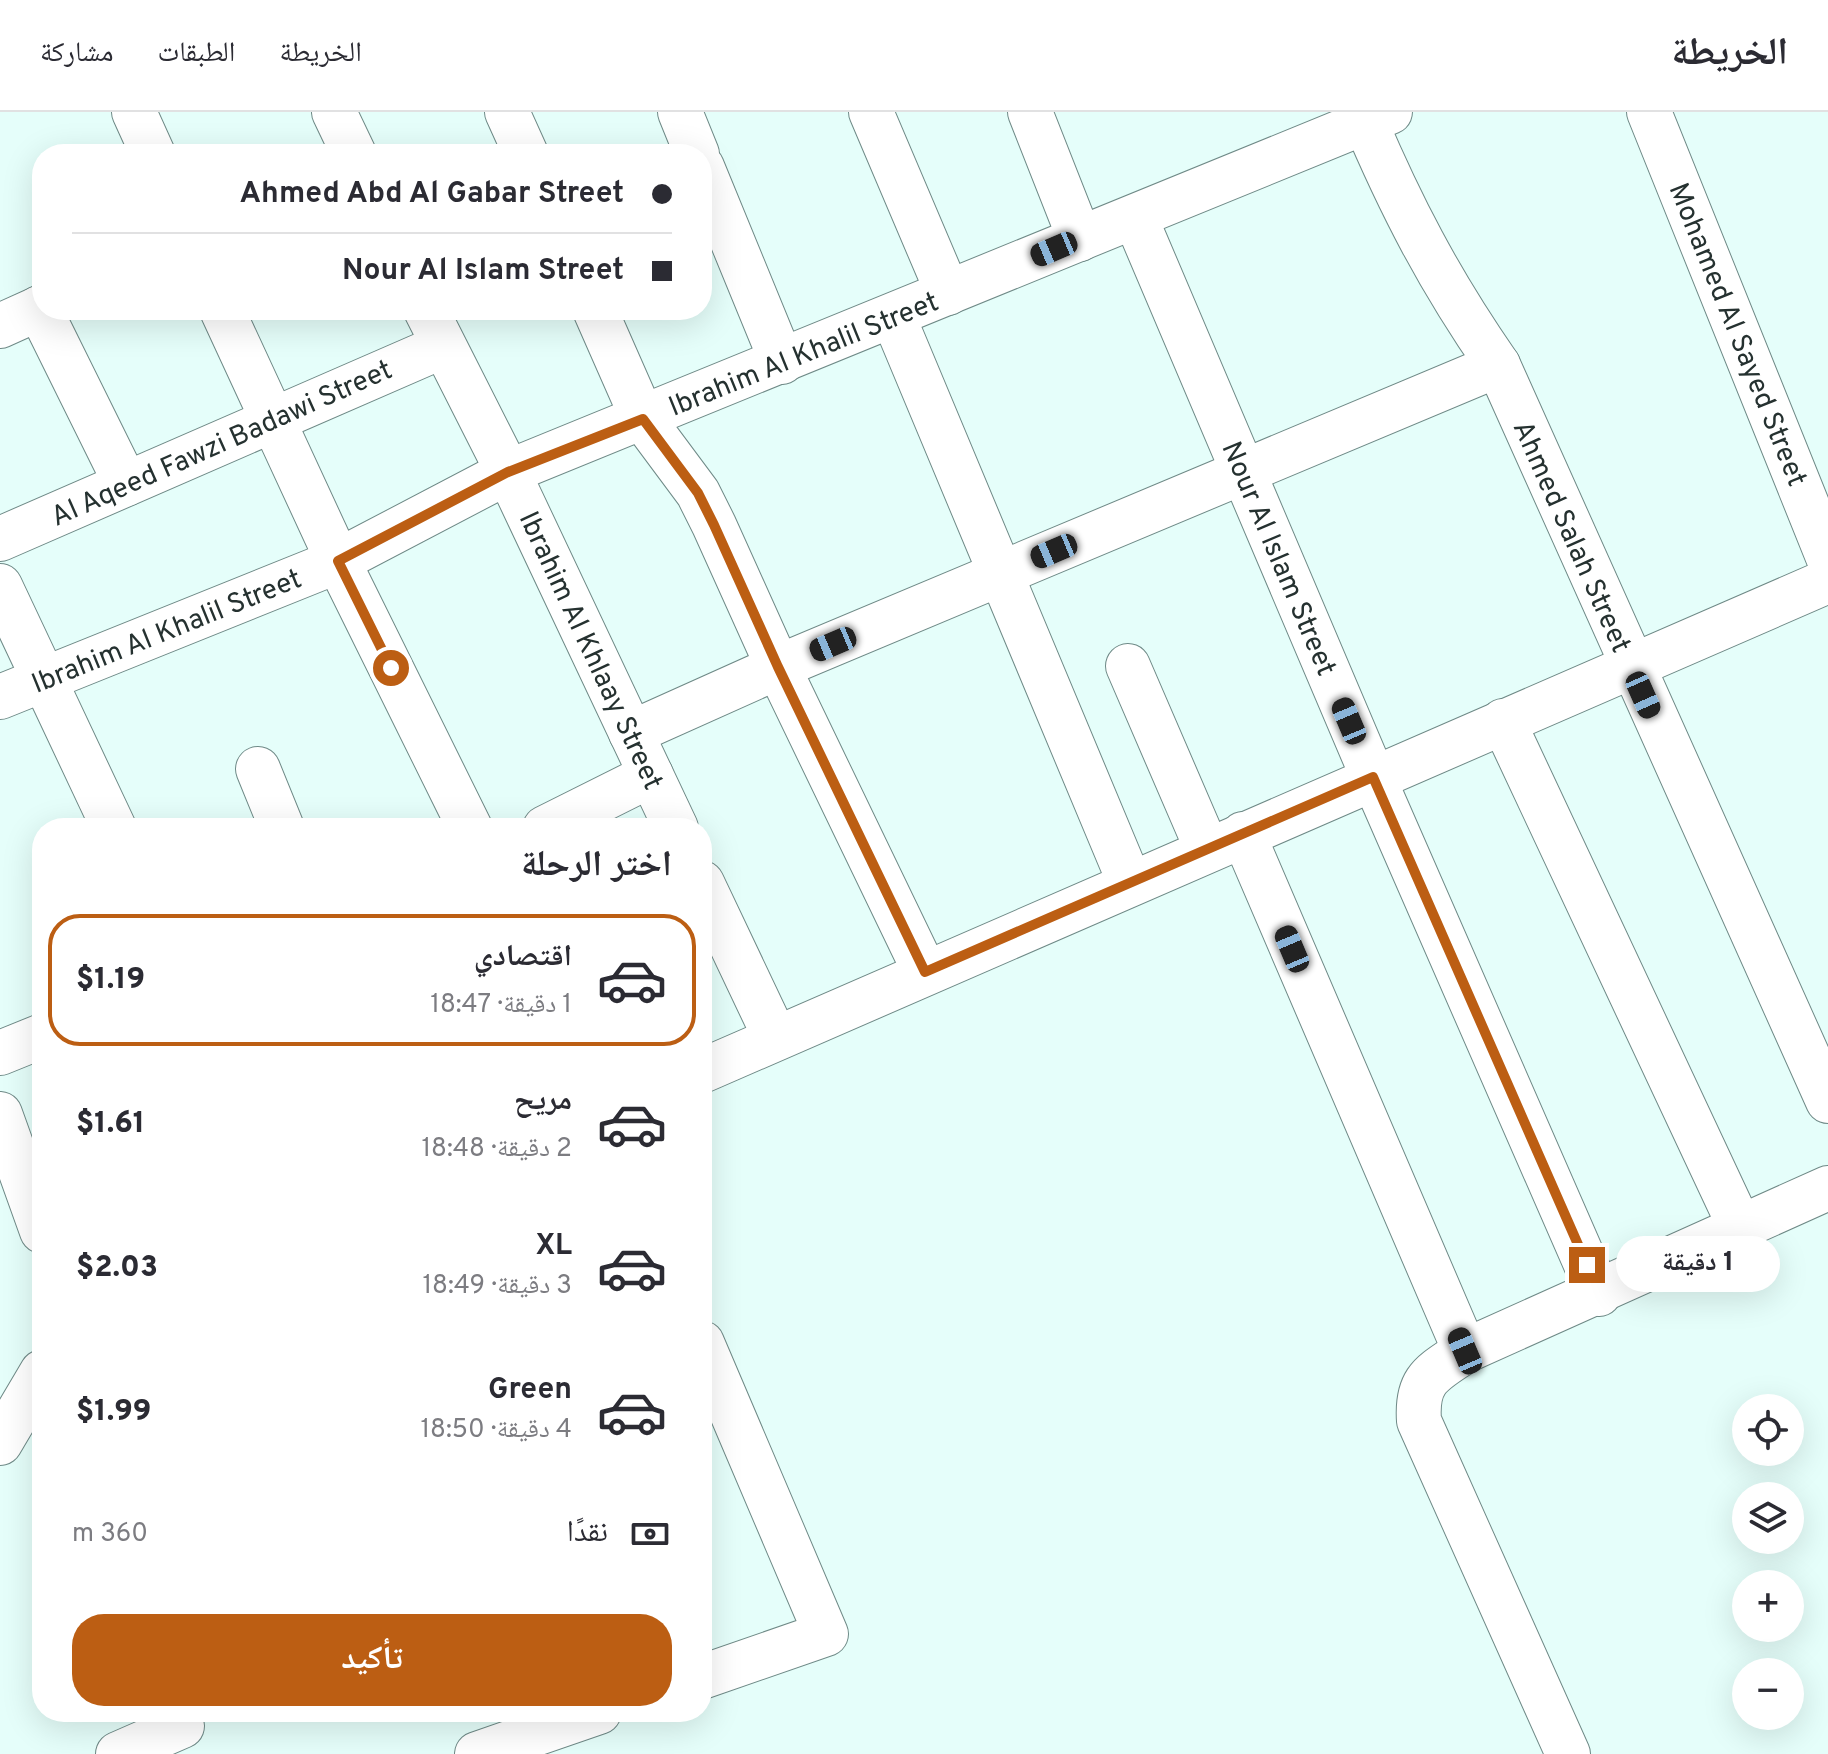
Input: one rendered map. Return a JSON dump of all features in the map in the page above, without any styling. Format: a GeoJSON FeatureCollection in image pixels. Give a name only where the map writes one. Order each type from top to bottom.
{"type":"FeatureCollection","features":[{"type":"Feature","properties":{"kind":"street"},"geometry":{"type":"LineString","coordinates":[[134,112],[148,144]]}},
{"type":"Feature","properties":{"kind":"street"},"geometry":{"type":"LineString","coordinates":[[334,112],[349,144]]}},
{"type":"Feature","properties":{"kind":"street"},"geometry":{"type":"LineString","coordinates":[[507,112],[521,144]]}},
{"type":"Feature","properties":{"kind":"street"},"geometry":{"type":"LineString","coordinates":[[680,112],[693,144]]}},
{"type":"Feature","properties":{"kind":"street"},"geometry":{"type":"LineString","coordinates":[[871,112],[948,293]]}},
{"type":"Feature","properties":{"kind":"street"},"geometry":{"type":"LineString","coordinates":[[1030,112],[1080,239]]}},
{"type":"Feature","properties":{"kind":"street","name":"Mohamed Al Sayed Street"},"geometry":{"type":"LineString","coordinates":[[1649,112],[1828,557]]}},
{"type":"Feature","properties":{"kind":"street","name":"Ibrahim Al Khalil Street"},"geometry":{"type":"LineString","coordinates":[[0,697],[338,561],[508,472],[1135,217],[1372,115]]}},
{"type":"Feature","properties":{"kind":"street","name":"Ahmed Salah Street"},"geometry":{"type":"LineString","coordinates":[[1372,115],[1415,234],[1448,292],[1498,365],[1630,666],[1828,1101]]}},
{"type":"Feature","properties":{"kind":"street"},"geometry":{"type":"LineString","coordinates":[[712,191],[782,362]]}},
{"type":"Feature","properties":{"kind":"street","name":"Nour Al Islam Street"},"geometry":{"type":"LineString","coordinates":[[1135,217],[1373,777],[1599,1294]]}},
{"type":"Feature","properties":{"kind":"street"},"geometry":{"type":"LineString","coordinates":[[0,326],[32,311]]}},
{"type":"Feature","properties":{"kind":"street"},"geometry":{"type":"LineString","coordinates":[[893,316],[1130,883]]}},
{"type":"Feature","properties":{"kind":"street"},"geometry":{"type":"LineString","coordinates":[[47,320],[126,484]]}},
{"type":"Feature","properties":{"kind":"street"},"geometry":{"type":"LineString","coordinates":[[227,320],[338,561],[465,818]]}},
{"type":"Feature","properties":{"kind":"street"},"geometry":{"type":"LineString","coordinates":[[599,320],[643,419],[698,493],[925,972]]}},
{"type":"Feature","properties":{"kind":"street","name":"Al Aqeed Fawzi Badawi Street"},"geometry":{"type":"LineString","coordinates":[[0,539],[272,420],[434,328]]}},
{"type":"Feature","properties":{"kind":"street","name":"Ibrahim Al Khlaay Street"},"geometry":{"type":"LineString","coordinates":[[434,328],[508,472],[671,818]]}},
{"type":"Feature","properties":{"kind":"street"},"geometry":{"type":"LineString","coordinates":[[631,733],[778,667],[1498,365]]}},
{"type":"Feature","properties":{"kind":"street"},"geometry":{"type":"LineString","coordinates":[[712,1066],[1828,581]]}},
{"type":"Feature","properties":{"kind":"street"},"geometry":{"type":"LineString","coordinates":[[0,586],[41,679],[109,818]]}},
{"type":"Feature","properties":{"kind":"street"},"geometry":{"type":"LineString","coordinates":[[1128,666],[1225,841],[1465,1351]]}},
{"type":"Feature","properties":{"kind":"street"},"geometry":{"type":"LineString","coordinates":[[1503,721],[1741,1229]]}},
{"type":"Feature","properties":{"kind":"street"},"geometry":{"type":"LineString","coordinates":[[258,769],[278,818]]}},
{"type":"Feature","properties":{"kind":"street"},"geometry":{"type":"LineString","coordinates":[[565,818],[651,775]]}},
{"type":"Feature","properties":{"kind":"street"},"geometry":{"type":"LineString","coordinates":[[712,904],[775,1037]]}},
{"type":"Feature","properties":{"kind":"street"},"geometry":{"type":"LineString","coordinates":[[0,1053],[32,1040]]}},
{"type":"Feature","properties":{"kind":"street"},"geometry":{"type":"LineString","coordinates":[[0,1114],[24,1213]]}},
{"type":"Feature","properties":{"kind":"street"},"geometry":{"type":"LineString","coordinates":[[1568,1754],[1419,1421],[1417,1397],[1422,1384],[1465,1351],[1599,1294],[1828,1188]]}},
{"type":"Feature","properties":{"kind":"street"},"geometry":{"type":"LineString","coordinates":[[712,1366],[826,1634],[712,1674]]}},
{"type":"Feature","properties":{"kind":"street"},"geometry":{"type":"LineString","coordinates":[[0,1443],[32,1393]]}},
{"type":"Feature","properties":{"kind":"street"},"geometry":{"type":"LineString","coordinates":[[477,1754],[570,1722]]}},
{"type":"Feature","properties":{"kind":"street"},"geometry":{"type":"LineString","coordinates":[[118,1754],[184,1731]]}},
{"type":"Feature","properties":{"kind":"route"},"geometry":{"type":"LineString","coordinates":[[391,668],[338,561],[508,472],[643,419],[698,493],[925,972],[1373,777],[1587,1265]]}}]}
